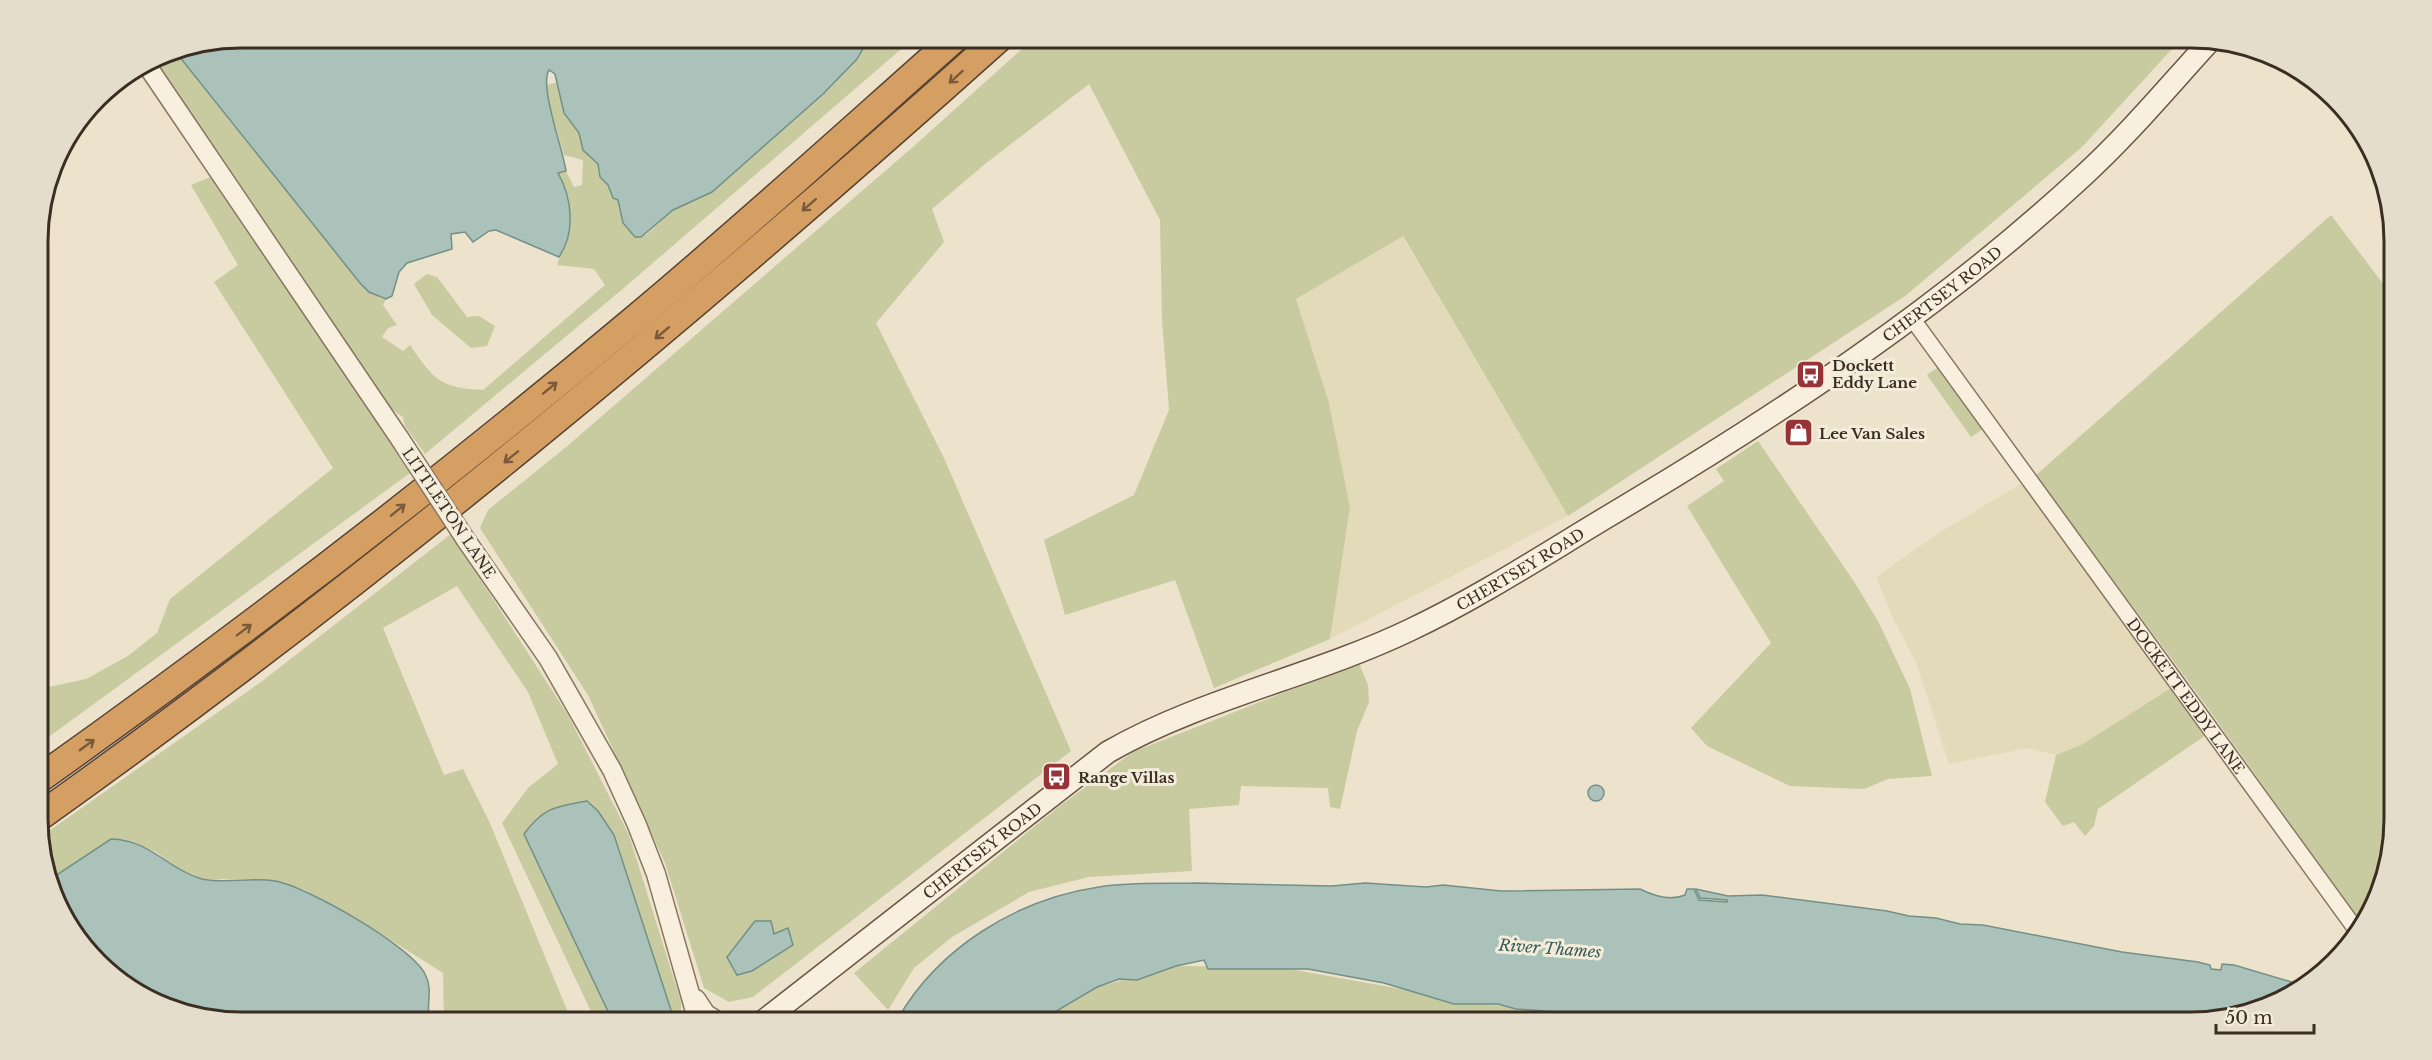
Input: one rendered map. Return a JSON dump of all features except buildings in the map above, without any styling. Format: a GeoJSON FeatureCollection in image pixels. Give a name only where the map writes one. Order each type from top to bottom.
{"type":"FeatureCollection","features":[{"type":"Feature","properties":{"kind":"highway"},"geometry":{"type":"LineString","coordinates":[[48,772],[261,617],[527,407],[764,208],[945,48]]}},
{"type":"Feature","properties":{"kind":"highway"},"geometry":{"type":"LineString","coordinates":[[48,810],[229,676],[472,490],[734,271],[988,48]]}},
{"type":"Feature","properties":{"kind":"main road","name":"CHERTSEY ROAD"},"geometry":{"type":"LineString","coordinates":[[774,1012],[1108,752],[1154,728],[1210,705],[1363,651],[1469,599],[1717,450],[1911,317],[1974,270],[2085,175],[2203,48]]}},
{"type":"Feature","properties":{"kind":"street","name":"LITTLETON LANE"},"geometry":{"type":"LineString","coordinates":[[151,71],[548,658],[612,770],[638,825],[656,874],[696,1012]]}},
{"type":"Feature","properties":{"kind":"street","name":"DOCKETT EDDY LANE"},"geometry":{"type":"LineString","coordinates":[[1911,317],[2352,924]]}},
{"type":"Feature","properties":{"kind":"street"},"geometry":{"type":"LineString","coordinates":[[692,993],[705,1012]]}},
{"type":"Feature","properties":{"kind":"shaded area"},"geometry":{"type":"Polygon","coordinates":[[[1402,236],[1568,516],[1330,639],[1350,507],[1330,407],[1296,299],[1402,236]]]}},
{"type":"Feature","properties":{"kind":"shaded area"},"geometry":{"type":"Polygon","coordinates":[[[2022,483],[2171,688],[2081,745],[2056,755],[2028,748],[1949,764],[1917,665],[1892,616],[1876,577],[1939,533],[2022,483]]]}},
{"type":"Feature","properties":{"kind":"green space"},"geometry":{"type":"Polygon","coordinates":[[[863,48],[902,48],[625,287],[425,454],[405,426],[403,417],[391,409],[158,67],[180,58],[379,298],[386,299],[383,305],[397,325],[388,328],[382,337],[403,351],[410,345],[425,367],[439,380],[457,387],[483,390],[605,285],[594,269],[557,265],[568,239],[570,209],[557,173],[566,171],[574,187],[582,185],[583,160],[564,155],[549,103],[547,85],[558,82],[564,113],[579,133],[583,150],[598,164],[600,177],[608,185],[613,198],[618,200],[623,223],[646,235],[673,210],[712,192],[857,59],[863,48]]]}},
{"type":"Feature","properties":{"kind":"green space"},"geometry":{"type":"Polygon","coordinates":[[[1023,48],[2173,48],[2082,147],[1905,296],[1568,516],[1403,236],[1296,299],[1329,403],[1350,507],[1330,639],[1214,688],[1175,580],[1065,615],[1044,540],[1134,495],[1169,410],[1162,319],[1160,220],[1089,84],[985,164],[932,209],[944,242],[876,323],[944,458],[1071,751],[753,997],[729,1002],[704,988],[665,863],[588,695],[480,528],[488,510],[565,448],[914,146],[1023,48]],[[755,921],[783,950],[793,945],[774,934],[771,921],[755,921]]]}},
{"type":"Feature","properties":{"kind":"green space"},"geometry":{"type":"Polygon","coordinates":[[[213,176],[410,473],[48,737],[49,687],[86,679],[128,656],[157,633],[170,599],[333,468],[214,282],[238,265],[191,185],[213,176]]]}},
{"type":"Feature","properties":{"kind":"green space"},"geometry":{"type":"Polygon","coordinates":[[[2331,215],[2384,285],[2384,832],[2377,869],[2357,917],[2199,696],[2036,475],[2331,215]]]}},
{"type":"Feature","properties":{"kind":"green space"},"geometry":{"type":"Polygon","coordinates":[[[427,274],[437,277],[467,317],[479,316],[495,326],[487,346],[471,348],[432,315],[414,284],[427,274]]]}},
{"type":"Feature","properties":{"kind":"green space"},"geometry":{"type":"Polygon","coordinates":[[[1940,366],[1986,427],[1971,437],[1927,375],[1940,366]]]}},
{"type":"Feature","properties":{"kind":"green space"},"geometry":{"type":"Polygon","coordinates":[[[1758,441],[1855,583],[1879,623],[1910,689],[1932,776],[1888,779],[1864,789],[1790,786],[1707,746],[1691,728],[1771,643],[1687,506],[1724,481],[1716,469],[1758,441]]]}},
{"type":"Feature","properties":{"kind":"green space"},"geometry":{"type":"Polygon","coordinates":[[[451,534],[568,715],[629,835],[681,1002],[681,1012],[671,1012],[614,835],[524,834],[608,1012],[591,1012],[502,823],[528,788],[558,764],[528,692],[457,586],[383,628],[444,775],[463,769],[489,821],[568,1012],[444,1012],[443,973],[375,930],[305,890],[278,881],[203,879],[180,869],[156,852],[131,841],[57,876],[49,831],[261,682],[451,534]]]}},
{"type":"Feature","properties":{"kind":"green space"},"geometry":{"type":"Polygon","coordinates":[[[1359,663],[1368,685],[1369,702],[1357,731],[1340,809],[1330,807],[1328,788],[1241,786],[1239,805],[1189,809],[1192,871],[1089,877],[1029,892],[952,937],[914,968],[888,1010],[854,973],[1061,805],[1133,752],[1359,663]]]}},
{"type":"Feature","properties":{"kind":"green space"},"geometry":{"type":"Polygon","coordinates":[[[2171,688],[2206,735],[2098,809],[2094,826],[2085,836],[2074,822],[2063,826],[2045,802],[2056,755],[2081,745],[2171,688]]]}},
{"type":"Feature","properties":{"kind":"green space"},"geometry":{"type":"Polygon","coordinates":[[[1176,966],[1279,967],[1489,1005],[1679,1012],[1055,1012],[1097,987],[1176,966]]]}},
{"type":"Feature","properties":{"kind":"water"},"geometry":{"type":"Polygon","coordinates":[[[228,48],[863,48],[857,59],[823,94],[712,192],[673,210],[641,237],[635,237],[623,223],[618,200],[613,198],[608,185],[600,177],[598,164],[583,150],[579,133],[564,113],[555,74],[549,70],[547,89],[549,103],[566,171],[558,173],[566,193],[570,215],[568,237],[559,257],[496,230],[489,231],[473,242],[465,232],[451,234],[452,249],[407,263],[399,272],[392,296],[386,299],[369,292],[180,58],[228,48]]]}},
{"type":"Feature","properties":{"kind":"water"},"geometry":{"type":"Polygon","coordinates":[[[1596,785],[1602,787],[1604,793],[1602,799],[1596,801],[1590,799],[1588,793],[1590,787],[1596,785]]]}},
{"type":"Feature","properties":{"kind":"water"},"geometry":{"type":"Polygon","coordinates":[[[587,801],[598,811],[614,835],[671,1012],[608,1012],[524,834],[544,813],[587,801]]]}},
{"type":"Feature","properties":{"kind":"water"},"geometry":{"type":"Polygon","coordinates":[[[111,839],[137,844],[179,869],[202,879],[266,880],[290,885],[356,919],[400,948],[416,962],[428,980],[428,1012],[228,1012],[179,1002],[144,986],[104,956],[74,916],[57,875],[111,839]]]}},
{"type":"Feature","properties":{"kind":"water","name":"River Thames"},"geometry":{"type":"Polygon","coordinates":[[[1365,883],[1426,887],[1443,885],[1501,891],[1640,889],[1667,898],[1685,895],[1687,889],[1694,889],[1699,900],[1727,902],[1727,900],[1700,898],[1696,889],[1728,896],[1762,895],[1936,918],[1960,924],[1983,925],[2122,952],[2198,962],[2210,965],[2211,969],[2221,970],[2222,964],[2234,965],[2293,983],[2253,1002],[2204,1012],[1557,1012],[1516,1009],[1498,1004],[1454,1004],[1384,983],[1308,969],[1208,969],[1204,960],[1176,966],[1137,980],[1119,979],[1097,987],[1055,1012],[902,1012],[933,971],[982,931],[1010,915],[1068,893],[1111,885],[1332,886],[1365,883]]]}},
{"type":"Feature","properties":{"kind":"water"},"geometry":{"type":"Polygon","coordinates":[[[755,921],[771,921],[774,934],[788,928],[793,945],[752,971],[737,975],[727,957],[755,921]]]}},
{"type":"Feature","properties":{"kind":"place","name":"Dockett Eddy Lane"},"geometry":{"type":"Point","coordinates":[1811,374]}},
{"type":"Feature","properties":{"kind":"place","name":"Lee Van Sales"},"geometry":{"type":"Point","coordinates":[1798,433]}},
{"type":"Feature","properties":{"kind":"place","name":"Range Villas"},"geometry":{"type":"Point","coordinates":[1057,777]}}]}
